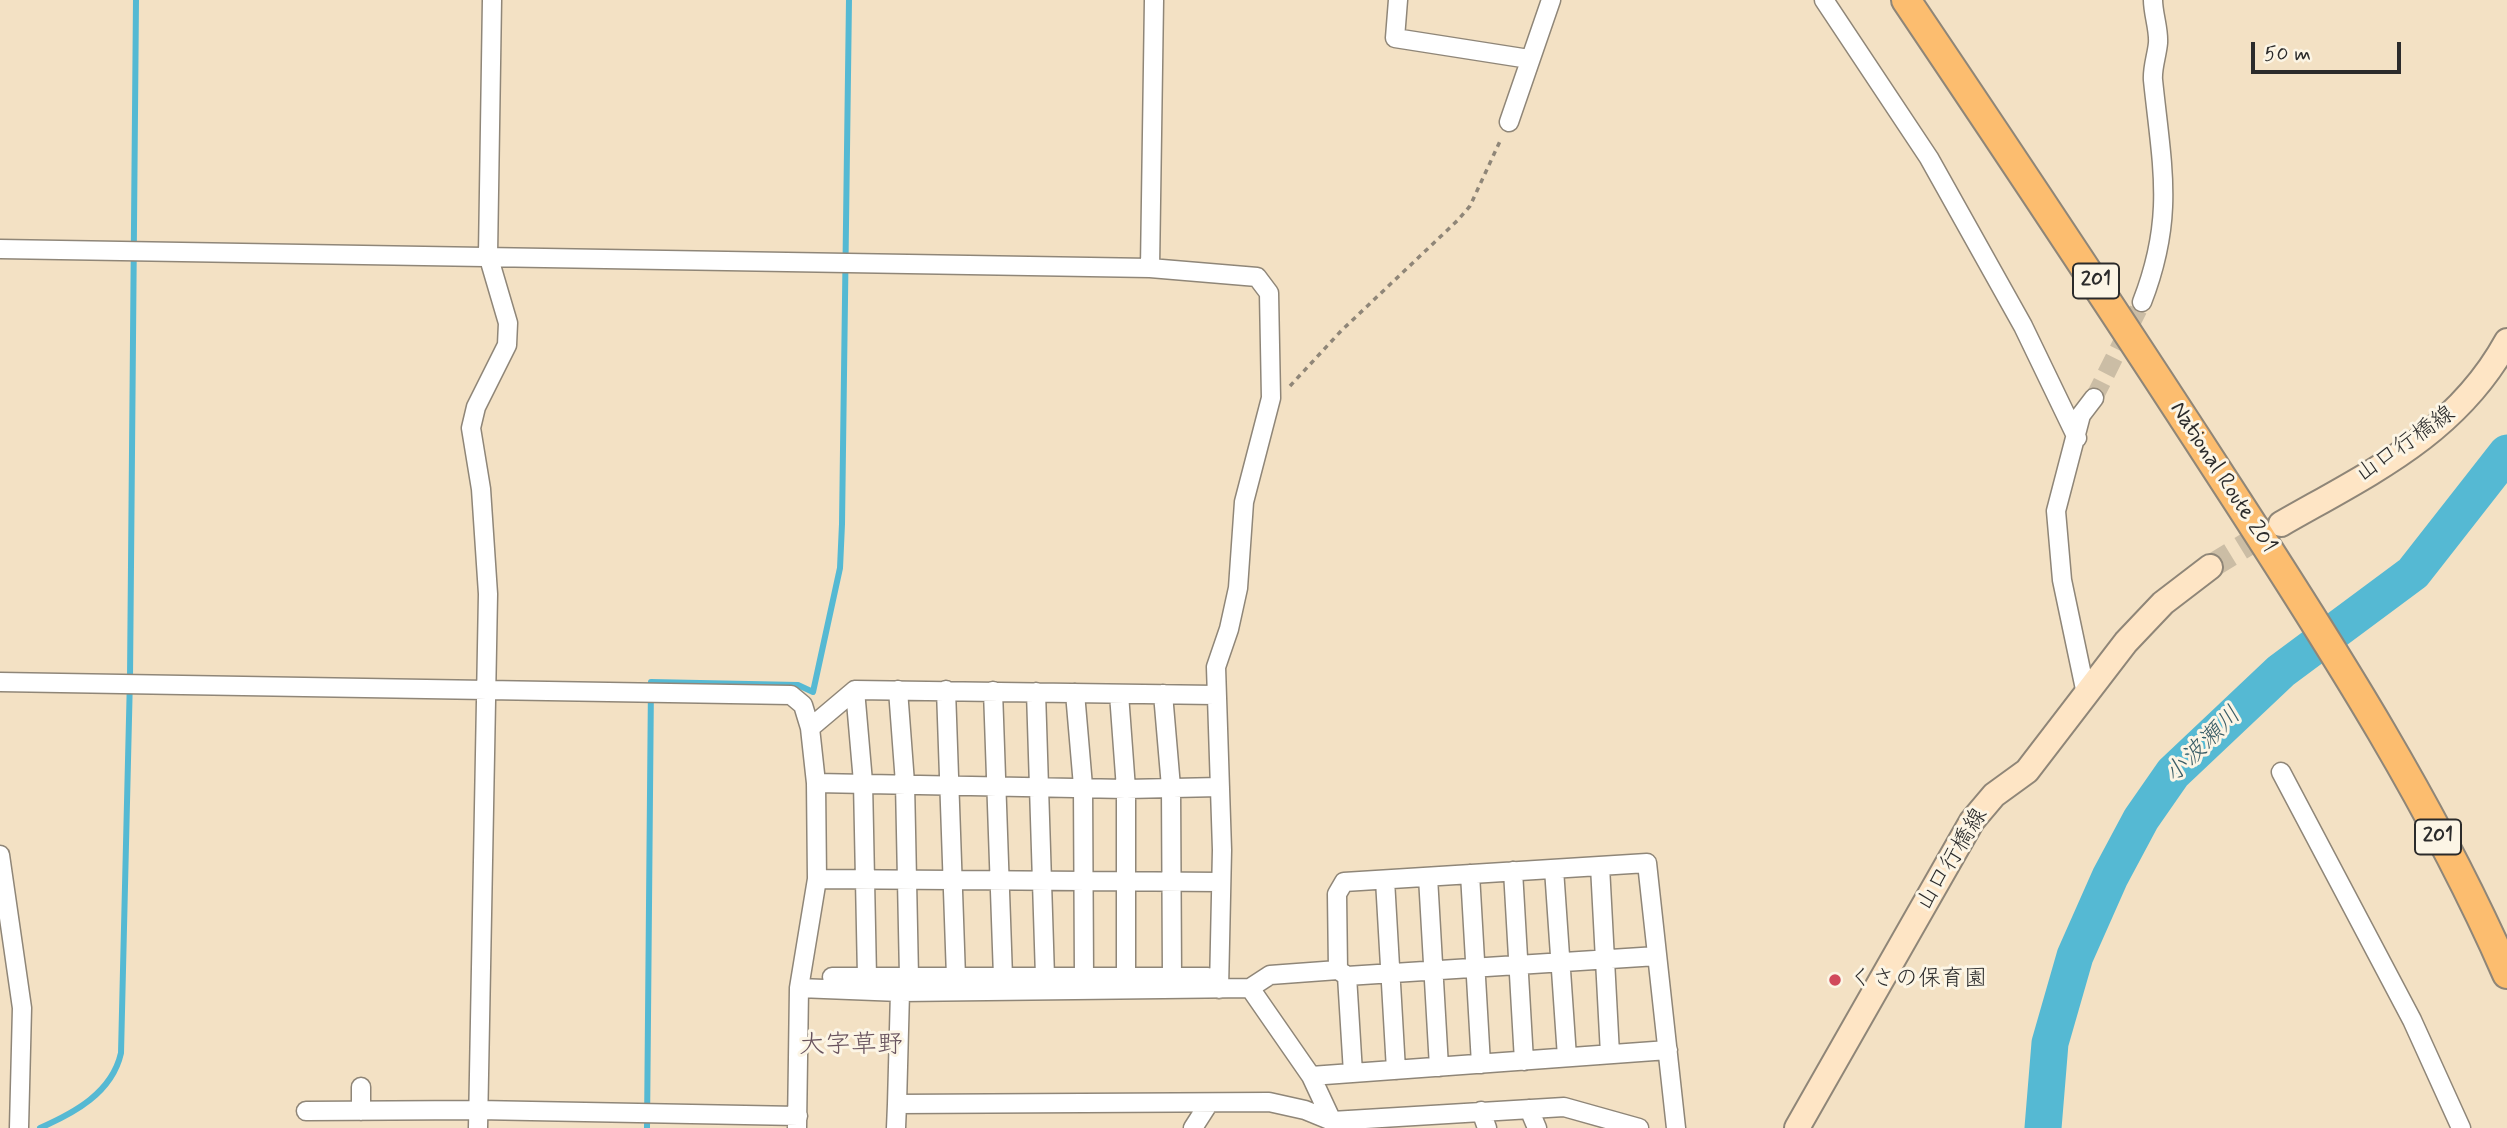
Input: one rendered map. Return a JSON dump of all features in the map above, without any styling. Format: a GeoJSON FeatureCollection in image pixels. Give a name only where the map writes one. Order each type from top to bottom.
{"type":"FeatureCollection","features":[{"type":"Feature","properties":{"kind":"highway","name":"National Route 201"},"geometry":{"type":"LineString","coordinates":[[1906,0],[2098,285],[2364,702],[2452,862],[2507,974]]}},
{"type":"Feature","properties":{"kind":"main road","name":"山口行橋線"},"geometry":{"type":"LineString","coordinates":[[2281,524],[2367,475],[2443,423],[2489,374],[2507,341]]}},
{"type":"Feature","properties":{"kind":"main road","name":"山口行橋線"},"geometry":{"type":"LineString","coordinates":[[1797,1128],[1972,821],[1994,795],[2027,771],[2126,642],[2163,603],[2210,567]]}},
{"type":"Feature","properties":{"kind":"street"},"geometry":{"type":"LineString","coordinates":[[478,1119],[484,688],[488,594],[481,489],[471,428],[476,407],[507,345],[508,323],[488,255],[492,0]]}},
{"type":"Feature","properties":{"kind":"street"},"geometry":{"type":"LineString","coordinates":[[1150,268],[1154,0]]}},
{"type":"Feature","properties":{"kind":"street"},"geometry":{"type":"LineString","coordinates":[[1398,0],[1395,38],[1529,60]]}},
{"type":"Feature","properties":{"kind":"street"},"geometry":{"type":"LineString","coordinates":[[1509,122],[1552,0]]}},
{"type":"Feature","properties":{"kind":"street"},"geometry":{"type":"LineString","coordinates":[[1824,0],[1929,158],[2023,326],[2077,438]]}},
{"type":"Feature","properties":{"kind":"street"},"geometry":{"type":"LineString","coordinates":[[2142,303],[2154,272],[2164,218],[2161,136],[2153,76],[2158,41],[2153,0]]}},
{"type":"Feature","properties":{"kind":"street"},"geometry":{"type":"LineString","coordinates":[[0,249],[1150,268],[1257,277],[1269,293],[1271,398],[1244,502],[1238,588],[1230,629],[1216,667],[1221,882],[1213,983]]}},
{"type":"Feature","properties":{"kind":"street"},"geometry":{"type":"LineString","coordinates":[[2086,694],[2062,580],[2056,511],[2081,415],[2094,398]]}},
{"type":"Feature","properties":{"kind":"street"},"geometry":{"type":"LineString","coordinates":[[0,682],[791,695],[803,705],[810,728],[816,783],[817,878],[799,988],[798,1122],[478,1119],[361,1111],[306,1111]]}},
{"type":"Feature","properties":{"kind":"street"},"geometry":{"type":"LineString","coordinates":[[810,728],[855,690],[1215,695]]}},
{"type":"Feature","properties":{"kind":"street"},"geometry":{"type":"LineString","coordinates":[[855,690],[863,782],[867,977]]}},
{"type":"Feature","properties":{"kind":"street"},"geometry":{"type":"LineString","coordinates":[[896,1128],[908,879],[898,690]]}},
{"type":"Feature","properties":{"kind":"street"},"geometry":{"type":"LineString","coordinates":[[946,690],[952,783],[956,977]]}},
{"type":"Feature","properties":{"kind":"street"},"geometry":{"type":"LineString","coordinates":[[993,691],[1003,977]]}},
{"type":"Feature","properties":{"kind":"street"},"geometry":{"type":"LineString","coordinates":[[1035,692],[1044,881],[1045,977]]}},
{"type":"Feature","properties":{"kind":"street"},"geometry":{"type":"LineString","coordinates":[[1075,693],[1083,786],[1084,977]]}},
{"type":"Feature","properties":{"kind":"street"},"geometry":{"type":"LineString","coordinates":[[1119,694],[1126,789],[1126,977]]}},
{"type":"Feature","properties":{"kind":"street"},"geometry":{"type":"LineString","coordinates":[[1163,694],[1171,787],[1172,977]]}},
{"type":"Feature","properties":{"kind":"street"},"geometry":{"type":"LineString","coordinates":[[2281,772],[2412,1020],[2461,1128]]}},
{"type":"Feature","properties":{"kind":"street"},"geometry":{"type":"LineString","coordinates":[[816,783],[952,783],[1126,789],[1220,787]]}},
{"type":"Feature","properties":{"kind":"street"},"geometry":{"type":"LineString","coordinates":[[0,855],[22,1008],[19,1128]]}},
{"type":"Feature","properties":{"kind":"street"},"geometry":{"type":"LineString","coordinates":[[1353,1073],[1337,894],[1344,882],[1647,863],[1676,1128]]}},
{"type":"Feature","properties":{"kind":"street"},"geometry":{"type":"LineString","coordinates":[[1600,866],[1610,1054]]}},
{"type":"Feature","properties":{"kind":"street"},"geometry":{"type":"LineString","coordinates":[[1554,869],[1567,1057]]}},
{"type":"Feature","properties":{"kind":"street"},"geometry":{"type":"LineString","coordinates":[[1513,872],[1524,1060]]}},
{"type":"Feature","properties":{"kind":"street"},"geometry":{"type":"LineString","coordinates":[[1471,874],[1481,1064]]}},
{"type":"Feature","properties":{"kind":"street"},"geometry":{"type":"LineString","coordinates":[[1428,877],[1439,1067]]}},
{"type":"Feature","properties":{"kind":"street"},"geometry":{"type":"LineString","coordinates":[[817,878],[1221,882]]}},
{"type":"Feature","properties":{"kind":"street"},"geometry":{"type":"LineString","coordinates":[[1385,880],[1396,1070]]}},
{"type":"Feature","properties":{"kind":"street"},"geometry":{"type":"LineString","coordinates":[[832,977],[867,977],[905,984],[956,977],[1172,977],[1250,988],[1270,975],[1390,973],[1657,956]]}},
{"type":"Feature","properties":{"kind":"street"},"geometry":{"type":"LineString","coordinates":[[799,988],[905,984],[1213,983]]}},
{"type":"Feature","properties":{"kind":"street"},"geometry":{"type":"LineString","coordinates":[[1250,988],[1311,1076],[1321,1121]]}},
{"type":"Feature","properties":{"kind":"street"},"geometry":{"type":"LineString","coordinates":[[1311,1076],[1668,1050]]}},
{"type":"Feature","properties":{"kind":"street"},"geometry":{"type":"LineString","coordinates":[[361,1087],[361,1111]]}},
{"type":"Feature","properties":{"kind":"street"},"geometry":{"type":"LineString","coordinates":[[897,1104],[1269,1102],[1321,1121],[1387,1123],[1484,1120],[1529,1109],[1564,1107],[1639,1128]]}},
{"type":"Feature","properties":{"kind":"street"},"geometry":{"type":"LineString","coordinates":[[1193,1128],[1209,1103]]}},
{"type":"Feature","properties":{"kind":"street"},"geometry":{"type":"LineString","coordinates":[[1529,1109],[1537,1128]]}},
{"type":"Feature","properties":{"kind":"path"},"geometry":{"type":"LineString","coordinates":[[1271,398],[1288,389],[1341,331],[1458,220],[1469,206],[1509,122]]}},
{"type":"Feature","properties":{"kind":"waterway"},"geometry":{"type":"LineString","coordinates":[[40,1128],[66,1116],[90,1100],[109,1079],[121,1053],[130,677],[136,0]]}},
{"type":"Feature","properties":{"kind":"waterway"},"geometry":{"type":"LineString","coordinates":[[647,1128],[651,682],[798,685],[813,692],[840,568],[849,0]]}},
{"type":"Feature","properties":{"kind":"waterway","name":"小波瀬川"},"geometry":{"type":"LineString","coordinates":[[2043,1128],[2050,1043],[2075,956],[2110,877],[2141,819],[2173,773],[2281,671],[2413,573],[2507,453]]}},
{"type":"Feature","properties":{"kind":"tunnel"},"geometry":{"type":"LineString","coordinates":[[2094,398],[2142,302]]}},
{"type":"Feature","properties":{"kind":"tunnel"},"geometry":{"type":"LineString","coordinates":[[2210,567],[2277,526]]}},
{"type":"Feature","properties":{"kind":"place","name":"くさの保育園"},"geometry":{"type":"Point","coordinates":[1835,980]}},
{"type":"Feature","properties":{"kind":"district","name":"大字草野"},"geometry":{"type":"Point","coordinates":[851,1047]}}]}
